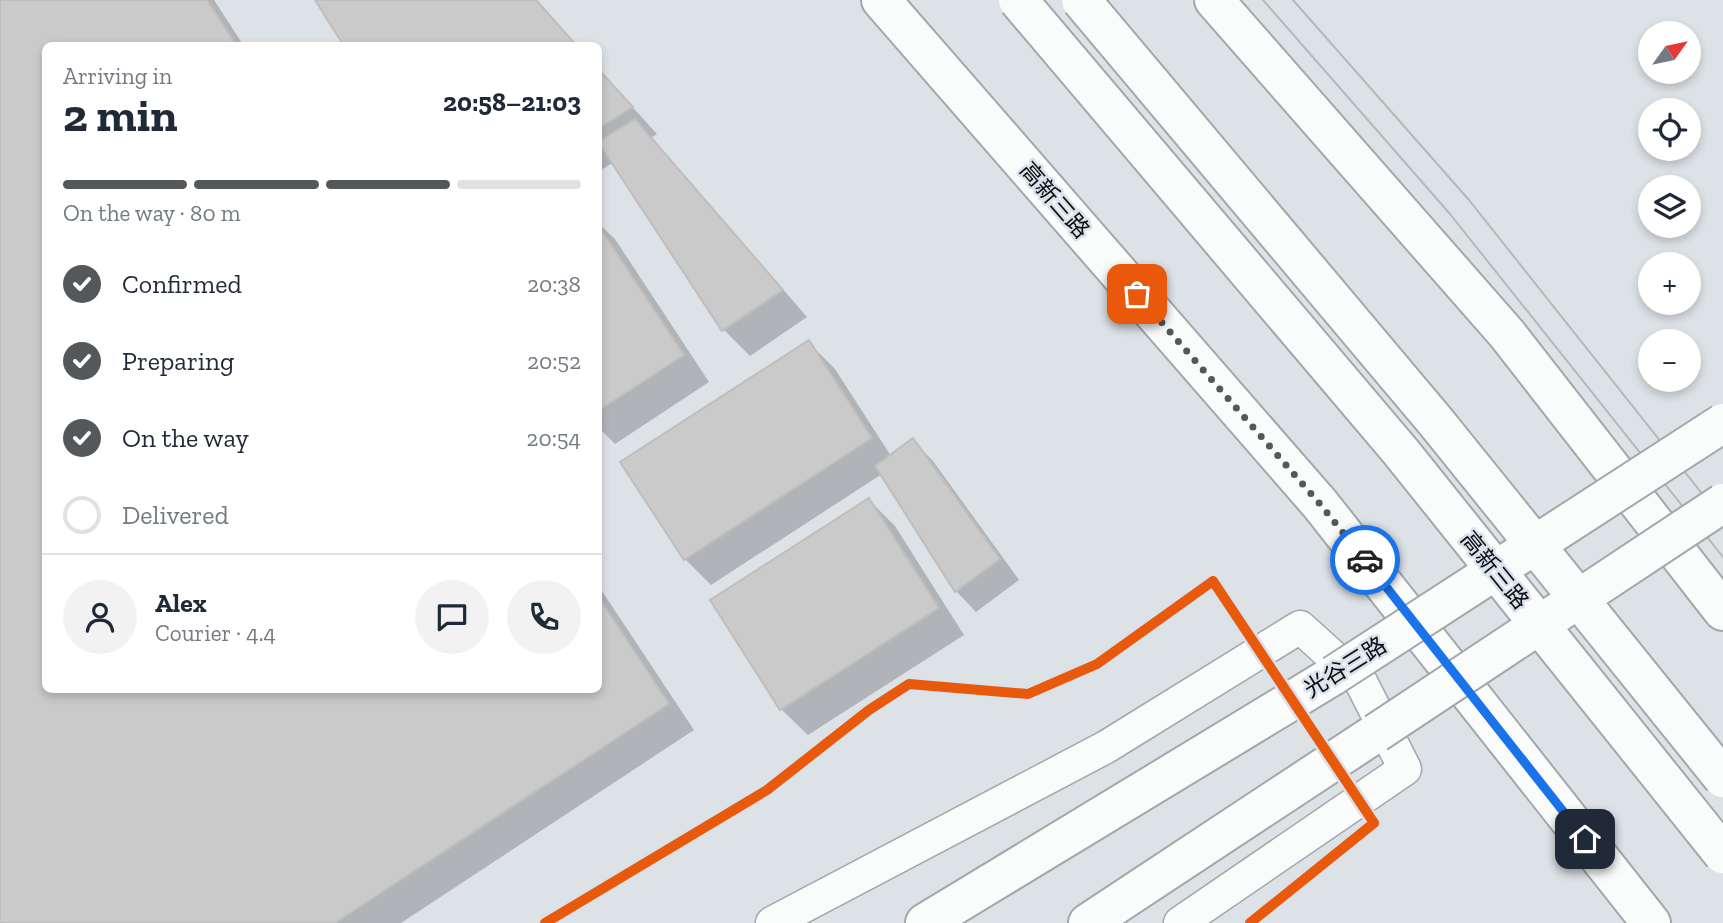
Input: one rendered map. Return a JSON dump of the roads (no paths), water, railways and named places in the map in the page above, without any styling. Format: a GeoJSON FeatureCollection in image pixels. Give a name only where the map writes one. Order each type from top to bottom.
{"type":"FeatureCollection","features":[{"type":"Feature","properties":{"kind":"main road","name":"高新三路"},"geometry":{"type":"LineString","coordinates":[[881,0],[1320,504],[1651,923]]}},
{"type":"Feature","properties":{"kind":"main road","name":"高新三路"},"geometry":{"type":"LineString","coordinates":[[1018,0],[1401,452],[1723,854]]}},
{"type":"Feature","properties":{"kind":"main road","name":"高新三路"},"geometry":{"type":"LineString","coordinates":[[1081,0],[1436,422],[1723,778]]}},
{"type":"Feature","properties":{"kind":"main road"},"geometry":{"type":"LineString","coordinates":[[1214,0],[1507,334],[1723,611]]}},
{"type":"Feature","properties":{"kind":"main road","name":"光谷三路"},"geometry":{"type":"LineString","coordinates":[[925,923],[1334,675],[1723,423]]}},
{"type":"Feature","properties":{"kind":"main road"},"geometry":{"type":"LineString","coordinates":[[1088,923],[1723,503]]}},
{"type":"Feature","properties":{"kind":"lane"},"geometry":{"type":"LineString","coordinates":[[772,923],[1106,747],[1300,627],[1361,682],[1405,769],[1180,923]]}},
{"type":"Feature","properties":{"kind":"tram line"},"geometry":{"type":"LineString","coordinates":[[1263,0],[1450,214],[1723,557]]}},
{"type":"Feature","properties":{"kind":"tram line"},"geometry":{"type":"LineString","coordinates":[[1293,0],[1469,200],[1723,520]]}}]}
